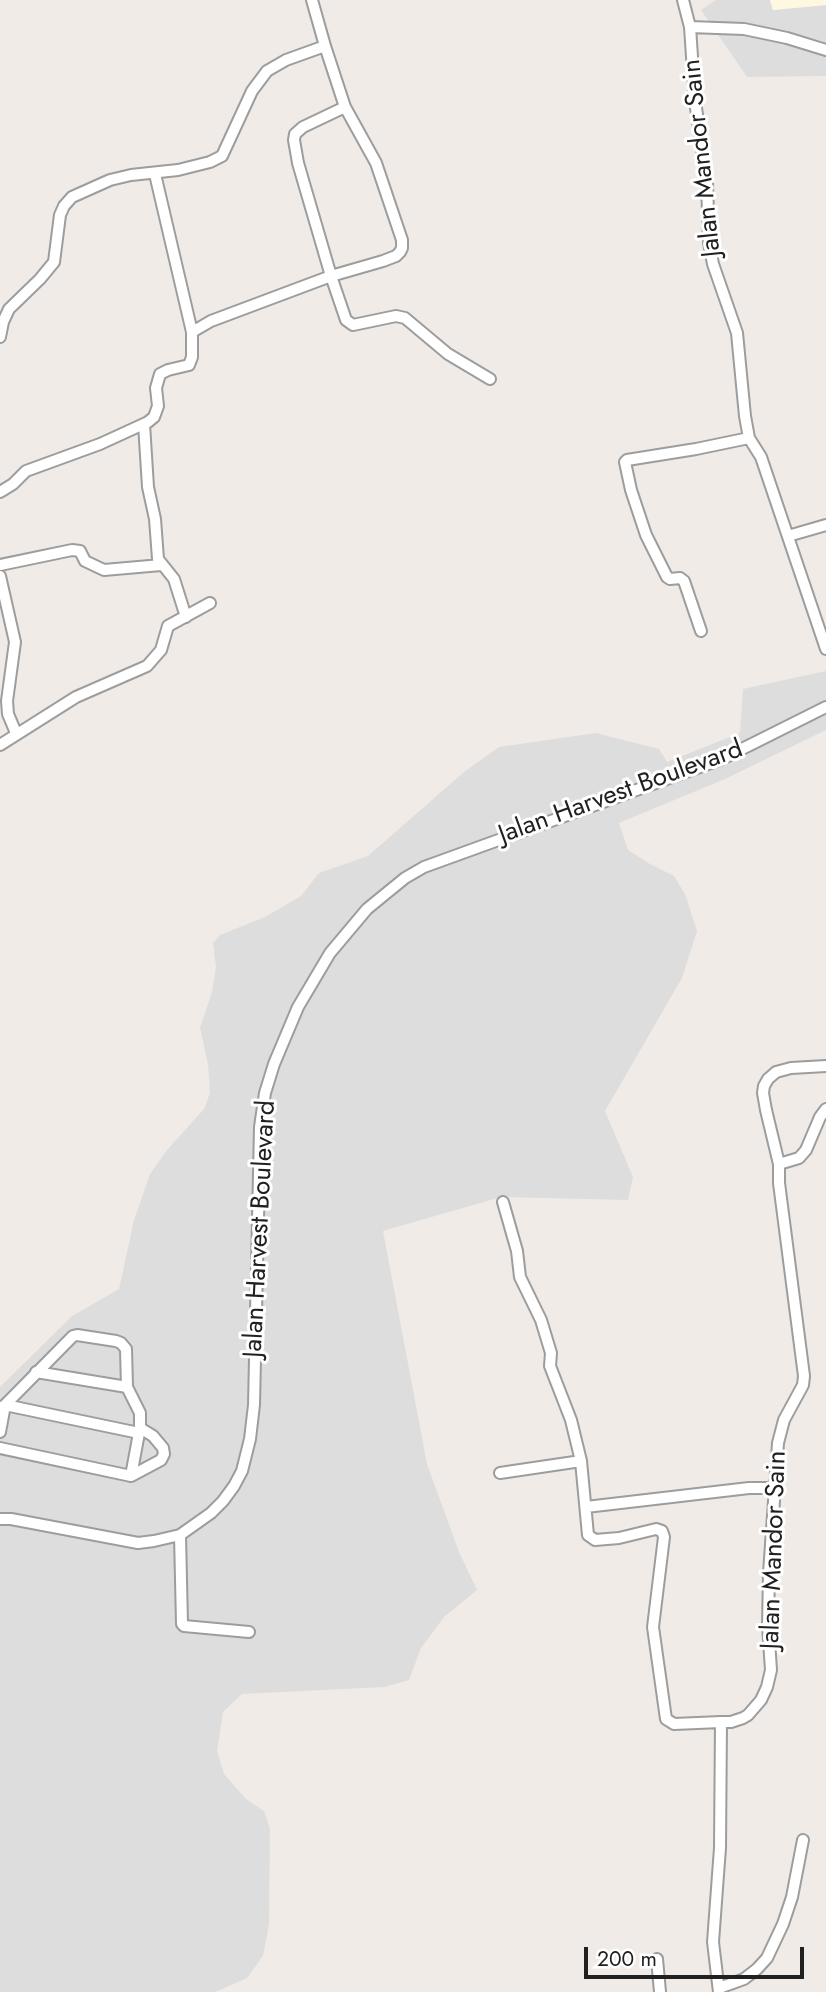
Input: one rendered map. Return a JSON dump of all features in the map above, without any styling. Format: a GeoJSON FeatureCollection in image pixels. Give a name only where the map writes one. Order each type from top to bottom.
{"type":"FeatureCollection","features":[{"type":"Feature","properties":{"kind":"street"},"geometry":{"type":"LineString","coordinates":[[192,332],[211,321],[331,276],[396,256],[402,248],[376,163],[345,107],[312,0]]}},
{"type":"Feature","properties":{"kind":"street","name":"Jalan Mandor Sain"},"geometry":{"type":"LineString","coordinates":[[683,0],[690,27],[695,101],[706,183],[709,243],[713,264],[737,334],[749,438],[761,457],[826,649]]}},
{"type":"Feature","properties":{"kind":"street"},"geometry":{"type":"LineString","coordinates":[[690,27],[744,29],[788,38],[826,50]]}},
{"type":"Feature","properties":{"kind":"street"},"geometry":{"type":"LineString","coordinates":[[0,337],[9,309],[54,262],[60,215],[72,197],[110,180],[196,166],[222,156],[252,91],[267,71],[286,60],[325,47]]}},
{"type":"Feature","properties":{"kind":"street"},"geometry":{"type":"LineString","coordinates":[[345,107],[303,127],[295,134],[294,140],[298,163],[346,320],[350,324],[396,316],[405,317],[448,354],[490,379]]}},
{"type":"Feature","properties":{"kind":"street"},"geometry":{"type":"LineString","coordinates":[[0,492],[26,471],[100,444],[144,424],[154,417],[158,406],[156,388],[160,374],[183,368],[190,363],[192,332],[155,173]]}},
{"type":"Feature","properties":{"kind":"street"},"geometry":{"type":"LineString","coordinates":[[144,424],[148,487],[155,519],[158,559],[174,579],[186,617]]}},
{"type":"Feature","properties":{"kind":"street"},"geometry":{"type":"LineString","coordinates":[[701,631],[684,581],[667,577],[649,542],[625,462],[749,438]]}},
{"type":"Feature","properties":{"kind":"street"},"geometry":{"type":"LineString","coordinates":[[788,536],[826,525]]}},
{"type":"Feature","properties":{"kind":"street"},"geometry":{"type":"LineString","coordinates":[[0,565],[77,550],[82,552],[87,562],[104,570],[162,565]]}},
{"type":"Feature","properties":{"kind":"street"},"geometry":{"type":"LineString","coordinates":[[0,576],[15,642],[6,701],[16,733]]}},
{"type":"Feature","properties":{"kind":"street"},"geometry":{"type":"LineString","coordinates":[[0,744],[76,697],[146,666],[161,650],[169,626],[210,603]]}},
{"type":"Feature","properties":{"kind":"street","name":"Jalan Harvest Boulevard"},"geometry":{"type":"LineString","coordinates":[[0,1519],[138,1543],[180,1535],[211,1513],[234,1486],[242,1471],[250,1439],[254,1405],[260,1127],[265,1093],[298,1007],[313,979],[336,945],[367,909],[387,891],[424,867],[722,760],[826,707]]}},
{"type":"Feature","properties":{"kind":"street","name":"Jalan Mandor Sain"},"geometry":{"type":"LineString","coordinates":[[586,1507],[588,1535],[595,1540],[619,1538],[656,1529],[662,1531],[664,1537],[653,1627],[666,1719],[674,1724],[731,1722],[748,1715],[761,1700],[771,1670],[768,1599],[778,1443],[784,1420],[803,1385],[804,1376],[779,1164],[763,1093],[768,1079],[776,1072],[791,1068],[826,1066]]}},
{"type":"Feature","properties":{"kind":"street"},"geometry":{"type":"LineString","coordinates":[[779,1164],[799,1158],[806,1150],[826,1109]]}},
{"type":"Feature","properties":{"kind":"street"},"geometry":{"type":"LineString","coordinates":[[503,1202],[517,1251],[520,1277],[541,1321],[551,1353],[550,1366],[571,1420],[581,1461],[586,1507],[749,1488],[774,1488]]}},
{"type":"Feature","properties":{"kind":"street"},"geometry":{"type":"LineString","coordinates":[[0,1432],[3,1406],[68,1339],[77,1335],[117,1341],[126,1349],[127,1387],[140,1413],[131,1476]]}},
{"type":"Feature","properties":{"kind":"street"},"geometry":{"type":"LineString","coordinates":[[36,1372],[127,1387]]}},
{"type":"Feature","properties":{"kind":"street"},"geometry":{"type":"LineString","coordinates":[[0,1448],[131,1476],[161,1460],[164,1454],[163,1448],[153,1436],[139,1430],[3,1406]]}},
{"type":"Feature","properties":{"kind":"street"},"geometry":{"type":"LineString","coordinates":[[500,1473],[581,1461]]}},
{"type":"Feature","properties":{"kind":"street"},"geometry":{"type":"LineString","coordinates":[[180,1535],[181,1624],[249,1632]]}},
{"type":"Feature","properties":{"kind":"street"},"geometry":{"type":"LineString","coordinates":[[721,1722],[720,1835],[713,1942],[719,1990],[744,1979],[767,1958],[792,1897],[803,1840]]}},
{"type":"Feature","properties":{"kind":"street"},"geometry":{"type":"LineString","coordinates":[[657,1959],[660,1992]]}},
{"type":"Feature","properties":{"kind":"shaded area"},"geometry":{"type":"Polygon","coordinates":[[[716,0],[770,0],[773,10],[826,5],[826,76],[747,77],[701,10],[716,0]]]}},
{"type":"Feature","properties":{"kind":"shaded area"},"geometry":{"type":"Polygon","coordinates":[[[770,0],[826,0],[826,5],[773,10],[770,0]]]}},
{"type":"Feature","properties":{"kind":"shaded area"},"geometry":{"type":"Polygon","coordinates":[[[826,671],[826,730],[725,779],[619,823],[628,850],[674,876],[685,894],[697,931],[682,978],[605,1111],[633,1177],[628,1200],[501,1197],[383,1231],[427,1464],[459,1552],[477,1590],[444,1617],[421,1648],[409,1680],[385,1687],[242,1694],[223,1712],[217,1751],[224,1774],[246,1799],[264,1811],[270,1829],[269,1924],[263,1956],[247,1978],[215,1992],[0,1992],[0,1387],[72,1316],[119,1289],[134,1220],[150,1174],[167,1150],[204,1109],[210,1093],[208,1064],[200,1028],[212,992],[216,967],[213,943],[220,935],[265,917],[301,896],[319,873],[368,856],[464,772],[499,747],[596,733],[659,749],[667,762],[740,733],[743,689],[826,671]]]}}]}
